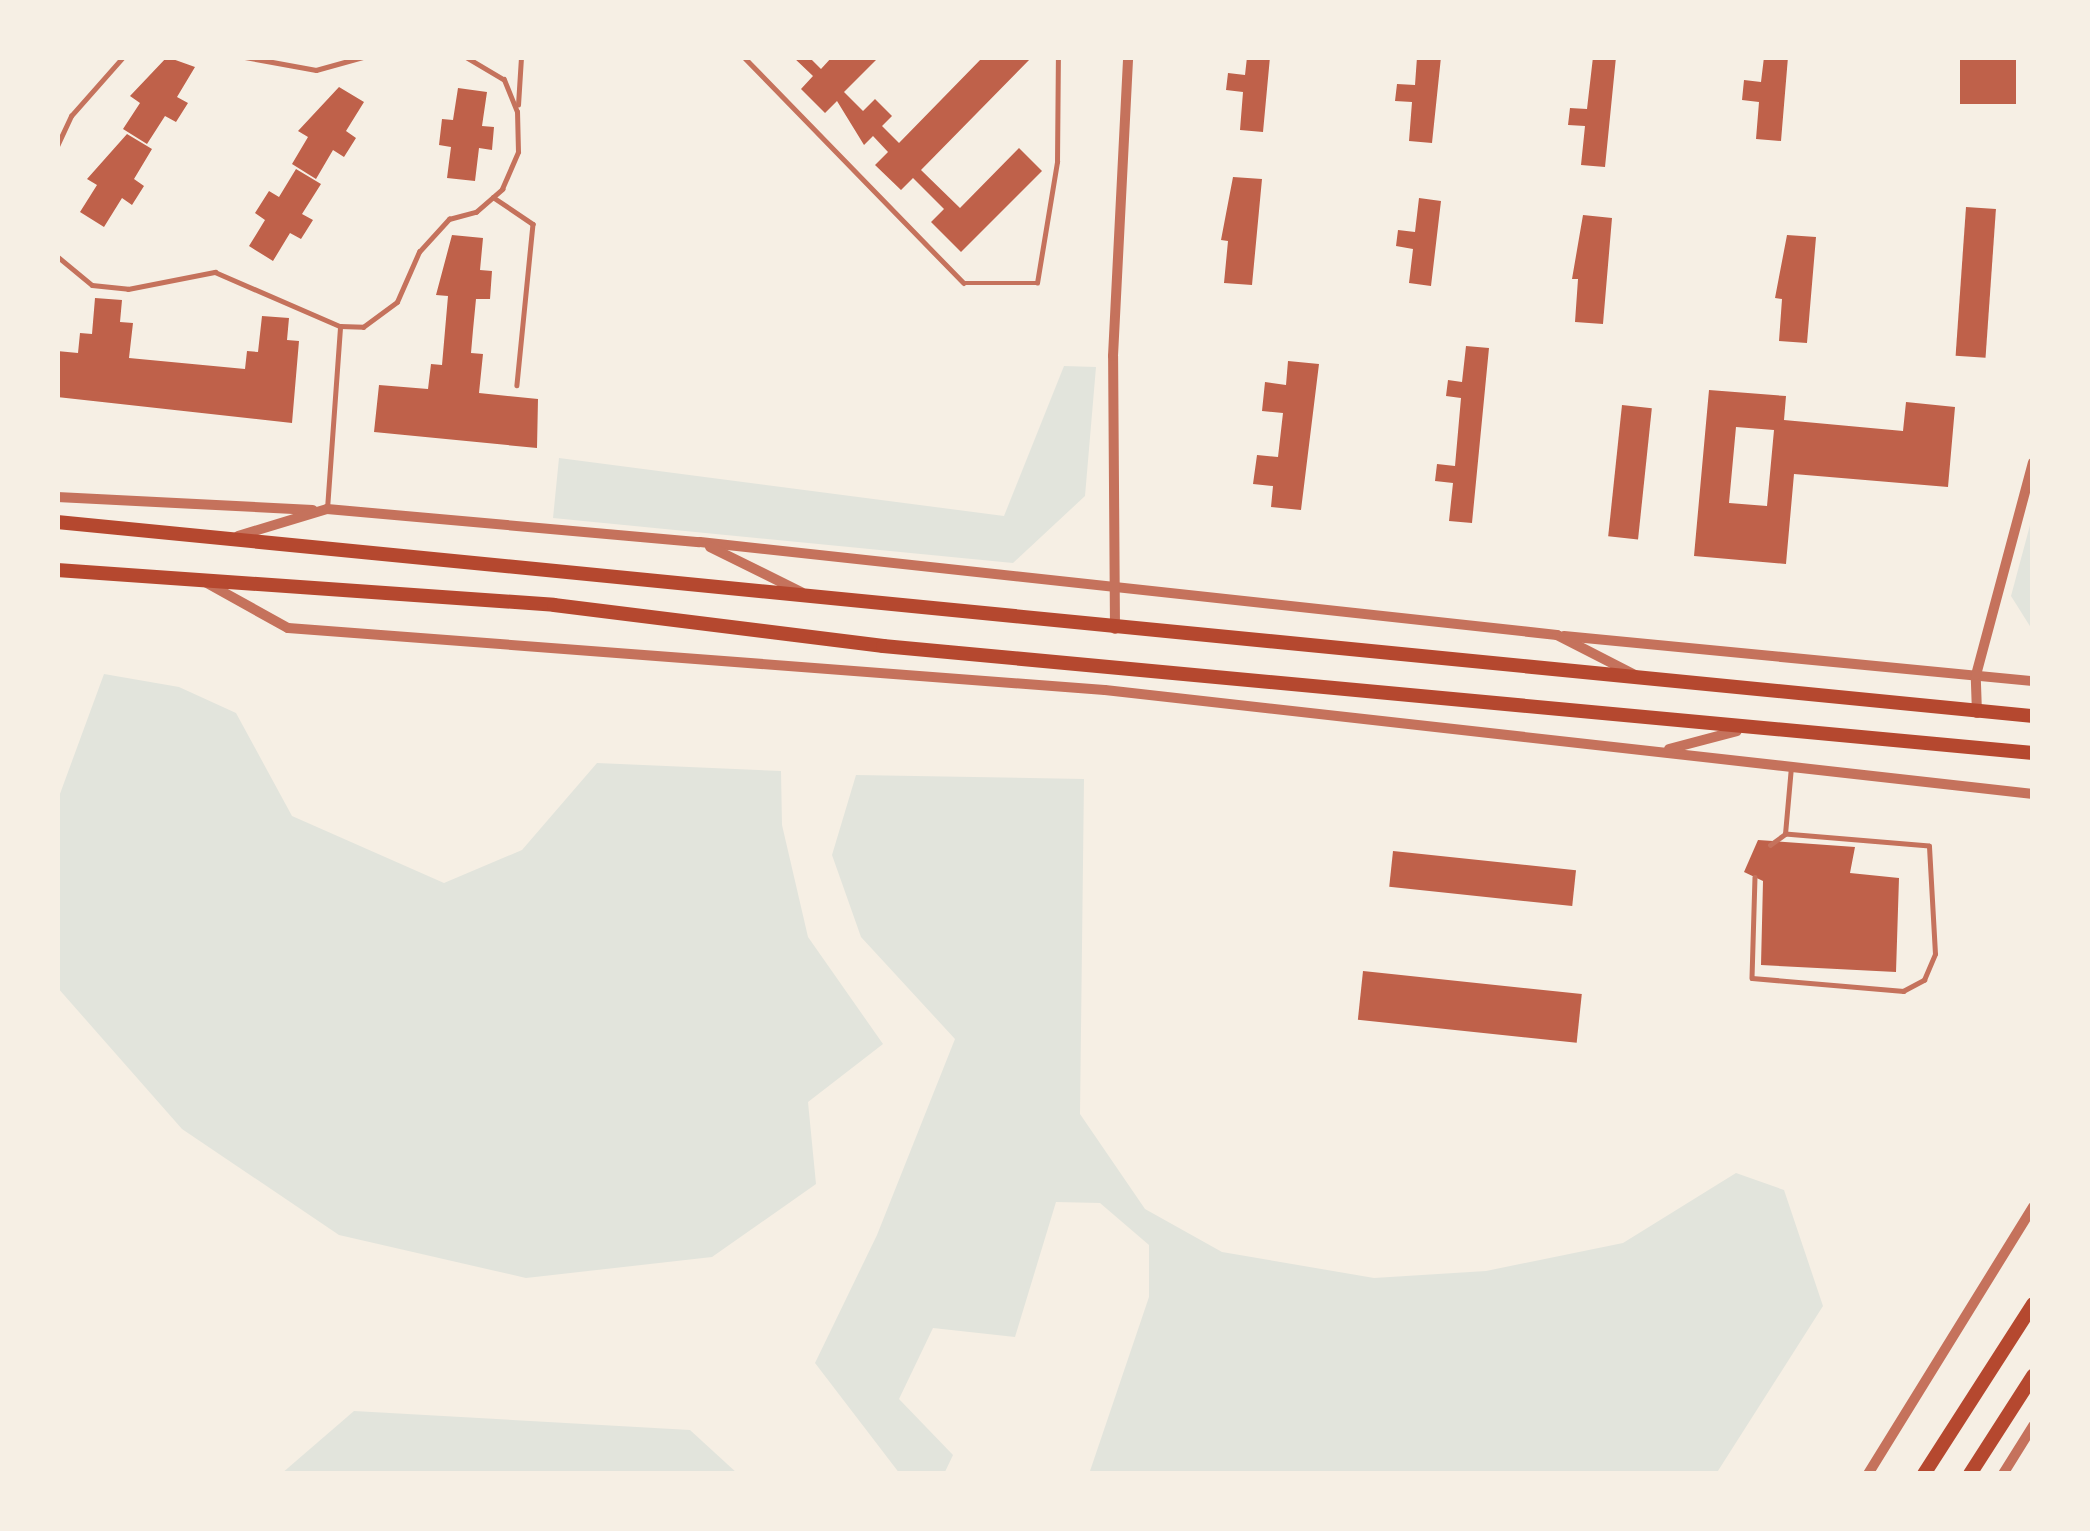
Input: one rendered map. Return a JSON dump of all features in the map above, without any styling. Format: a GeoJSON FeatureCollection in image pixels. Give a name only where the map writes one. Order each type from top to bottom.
{"type":"FeatureCollection","features":[{"type":"Feature","properties":{"kind":"main road"},"geometry":{"type":"LineString","coordinates":[[57,522],[238,536],[1116,632],[1638,676],[2033,716]]}},
{"type":"Feature","properties":{"kind":"main road"},"geometry":{"type":"LineString","coordinates":[[57,570],[554,605],[1737,731],[2033,753]]}},
{"type":"Feature","properties":{"kind":"main road"},"geometry":{"type":"LineString","coordinates":[[1924,1474],[2033,1304]]}},
{"type":"Feature","properties":{"kind":"main road"},"geometry":{"type":"LineString","coordinates":[[1970,1474],[2033,1376]]}},
{"type":"Feature","properties":{"kind":"street"},"geometry":{"type":"LineString","coordinates":[[1116,632],[1112,591],[1128,57]]}},
{"type":"Feature","properties":{"kind":"street"},"geometry":{"type":"LineString","coordinates":[[1977,713],[1976,675],[2033,463]]}},
{"type":"Feature","properties":{"kind":"street"},"geometry":{"type":"LineString","coordinates":[[57,497],[325,510],[700,542],[1112,591],[2033,681]]}},
{"type":"Feature","properties":{"kind":"street"},"geometry":{"type":"LineString","coordinates":[[238,536],[325,510]]}},
{"type":"Feature","properties":{"kind":"street"},"geometry":{"type":"LineString","coordinates":[[700,542],[815,598]]}},
{"type":"Feature","properties":{"kind":"street"},"geometry":{"type":"LineString","coordinates":[[196,577],[288,628],[1105,690],[2033,794]]}},
{"type":"Feature","properties":{"kind":"street"},"geometry":{"type":"LineString","coordinates":[[1557,635],[1638,676]]}},
{"type":"Feature","properties":{"kind":"street"},"geometry":{"type":"LineString","coordinates":[[1660,752],[1737,731]]}},
{"type":"Feature","properties":{"kind":"street"},"geometry":{"type":"LineString","coordinates":[[1868,1474],[2033,1207]]}},
{"type":"Feature","properties":{"kind":"street"},"geometry":{"type":"LineString","coordinates":[[2003,1474],[2033,1426]]}},
{"type":"Feature","properties":{"kind":"lane"},"geometry":{"type":"LineString","coordinates":[[57,146],[71,116],[123,57]]}},
{"type":"Feature","properties":{"kind":"lane"},"geometry":{"type":"LineString","coordinates":[[245,57],[316,70],[362,57]]}},
{"type":"Feature","properties":{"kind":"lane"},"geometry":{"type":"LineString","coordinates":[[465,57],[504,80],[518,112]]}},
{"type":"Feature","properties":{"kind":"lane"},"geometry":{"type":"LineString","coordinates":[[57,256],[92,285],[128,289],[215,272],[340,326],[363,327],[384,315],[409,285],[419,252],[449,219],[493,197],[518,152],[520,57]]}},
{"type":"Feature","properties":{"kind":"lane"},"geometry":{"type":"LineString","coordinates":[[744,57],[964,283],[1037,283],[1057,162],[1058,57]]}},
{"type":"Feature","properties":{"kind":"lane"},"geometry":{"type":"LineString","coordinates":[[493,197],[533,224],[518,385]]}},
{"type":"Feature","properties":{"kind":"lane"},"geometry":{"type":"LineString","coordinates":[[325,510],[340,326]]}},
{"type":"Feature","properties":{"kind":"lane"},"geometry":{"type":"LineString","coordinates":[[1785,834],[1791,766]]}},
{"type":"Feature","properties":{"kind":"lane"},"geometry":{"type":"LineString","coordinates":[[1755,878],[1752,978],[1903,992],[1924,980],[1935,953],[1929,846],[1785,834],[1770,845]]}},
{"type":"Feature","properties":{"kind":"shaded area"},"geometry":{"type":"Polygon","coordinates":[[[1064,366],[1096,367],[1085,496],[1013,563],[553,518],[559,458],[1004,516],[1064,366]]]}},
{"type":"Feature","properties":{"kind":"shaded area"},"geometry":{"type":"Polygon","coordinates":[[[2033,514],[2033,631],[2011,596],[2033,514]]]}},
{"type":"Feature","properties":{"kind":"shaded area"},"geometry":{"type":"Polygon","coordinates":[[[104,674],[179,687],[236,713],[292,816],[444,883],[522,850],[597,763],[781,771],[782,825],[808,937],[883,1044],[808,1102],[816,1184],[712,1257],[526,1278],[339,1235],[182,1129],[57,987],[57,802],[104,674]]]}},
{"type":"Feature","properties":{"kind":"shaded area"},"geometry":{"type":"Polygon","coordinates":[[[856,775],[1084,779],[1080,1114],[1145,1209],[1222,1252],[1374,1278],[1486,1271],[1623,1243],[1736,1173],[1784,1190],[1823,1306],[1716,1474],[1089,1474],[1149,1297],[1149,1245],[1100,1203],[1056,1202],[1015,1337],[933,1328],[899,1399],[953,1455],[944,1474],[900,1474],[815,1363],[877,1235],[955,1039],[861,937],[832,855],[856,775]]]}},
{"type":"Feature","properties":{"kind":"shaded area"},"geometry":{"type":"Polygon","coordinates":[[[354,1411],[690,1430],[738,1474],[281,1474],[354,1411]]]}},
{"type":"Feature","properties":{"kind":"building"},"geometry":{"type":"Polygon","coordinates":[[[167,57],[195,67],[177,97],[188,103],[176,122],[165,116],[147,144],[123,129],[140,103],[130,96],[167,57]]]}},
{"type":"Feature","properties":{"kind":"building"},"geometry":{"type":"Polygon","coordinates":[[[793,57],[809,57],[821,69],[832,57],[879,57],[844,92],[863,111],[875,99],[892,116],[882,126],[899,143],[983,57],[1032,57],[921,170],[960,208],[1019,148],[1042,171],[961,252],[931,222],[944,209],[913,178],[901,190],[875,165],[888,152],[873,136],[864,145],[837,101],[825,113],[801,89],[813,76],[793,57]]]}},
{"type":"Feature","properties":{"kind":"building"},"geometry":{"type":"Polygon","coordinates":[[[1247,57],[1270,57],[1263,132],[1240,130],[1243,92],[1226,90],[1228,73],[1245,75],[1247,57]]]}},
{"type":"Feature","properties":{"kind":"building"},"geometry":{"type":"Polygon","coordinates":[[[1417,57],[1441,57],[1432,143],[1409,141],[1412,102],[1395,101],[1397,84],[1415,85],[1417,57]]]}},
{"type":"Feature","properties":{"kind":"building"},"geometry":{"type":"Polygon","coordinates":[[[1593,57],[1616,57],[1605,167],[1581,165],[1585,126],[1568,125],[1570,108],[1587,109],[1593,57]]]}},
{"type":"Feature","properties":{"kind":"building"},"geometry":{"type":"Polygon","coordinates":[[[1764,57],[1788,57],[1781,141],[1756,139],[1759,102],[1742,100],[1744,80],[1761,82],[1764,57]]]}},
{"type":"Feature","properties":{"kind":"building"},"geometry":{"type":"Polygon","coordinates":[[[1960,57],[2016,57],[2016,104],[1960,104],[1960,57]]]}},
{"type":"Feature","properties":{"kind":"building"},"geometry":{"type":"Polygon","coordinates":[[[339,87],[364,102],[346,131],[356,138],[344,157],[333,150],[316,179],[292,164],[308,137],[298,131],[339,87]]]}},
{"type":"Feature","properties":{"kind":"building"},"geometry":{"type":"Polygon","coordinates":[[[458,88],[487,92],[482,126],[494,127],[492,150],[479,148],[475,181],[447,178],[451,147],[439,145],[442,119],[453,120],[458,88]]]}},
{"type":"Feature","properties":{"kind":"building"},"geometry":{"type":"Polygon","coordinates":[[[127,134],[152,149],[134,179],[144,186],[132,205],[122,198],[104,227],[80,212],[97,185],[87,179],[127,134]]]}},
{"type":"Feature","properties":{"kind":"building"},"geometry":{"type":"Polygon","coordinates":[[[296,169],[321,184],[302,214],[313,220],[301,239],[290,233],[273,261],[249,246],[265,220],[255,213],[269,191],[279,197],[296,169]]]}},
{"type":"Feature","properties":{"kind":"building"},"geometry":{"type":"Polygon","coordinates":[[[1233,177],[1262,179],[1252,285],[1224,283],[1228,241],[1221,240],[1233,177]]]}},
{"type":"Feature","properties":{"kind":"building"},"geometry":{"type":"Polygon","coordinates":[[[1419,198],[1441,201],[1431,286],[1409,283],[1413,249],[1396,246],[1398,230],[1415,232],[1419,198]]]}},
{"type":"Feature","properties":{"kind":"building"},"geometry":{"type":"Polygon","coordinates":[[[1966,207],[1996,209],[1986,358],[1956,356],[1966,207]]]}},
{"type":"Feature","properties":{"kind":"building"},"geometry":{"type":"Polygon","coordinates":[[[1583,215],[1612,218],[1603,324],[1575,322],[1578,279],[1572,279],[1583,215]]]}},
{"type":"Feature","properties":{"kind":"building"},"geometry":{"type":"Polygon","coordinates":[[[452,235],[483,238],[480,270],[492,271],[490,299],[476,299],[471,353],[483,354],[479,393],[538,399],[537,448],[374,432],[379,385],[428,389],[431,364],[442,365],[448,296],[436,295],[452,235]]]}},
{"type":"Feature","properties":{"kind":"building"},"geometry":{"type":"Polygon","coordinates":[[[1787,235],[1816,237],[1807,343],[1779,341],[1782,299],[1775,298],[1787,235]]]}},
{"type":"Feature","properties":{"kind":"building"},"geometry":{"type":"Polygon","coordinates":[[[95,298],[122,300],[120,322],[133,323],[129,358],[245,369],[247,351],[258,352],[262,316],[289,318],[287,340],[299,341],[292,423],[57,397],[57,351],[78,353],[80,333],[92,334],[95,298]]]}},
{"type":"Feature","properties":{"kind":"building"},"geometry":{"type":"Polygon","coordinates":[[[1466,346],[1489,348],[1472,523],[1449,521],[1453,483],[1435,481],[1437,464],[1455,466],[1461,398],[1446,396],[1448,380],[1462,382],[1466,346]]]}},
{"type":"Feature","properties":{"kind":"building"},"geometry":{"type":"Polygon","coordinates":[[[1288,361],[1319,364],[1301,510],[1271,507],[1273,486],[1253,484],[1257,455],[1278,457],[1283,413],[1262,411],[1265,382],[1286,385],[1288,361]]]}},
{"type":"Feature","properties":{"kind":"building"},"geometry":{"type":"Polygon","coordinates":[[[1709,390],[1786,396],[1784,420],[1903,431],[1906,402],[1955,407],[1948,487],[1794,474],[1786,564],[1694,556],[1709,390]],[[1736,427],[1729,503],[1767,506],[1774,430],[1736,427]]]}},
{"type":"Feature","properties":{"kind":"building"},"geometry":{"type":"Polygon","coordinates":[[[1622,405],[1652,408],[1638,539],[1608,536],[1622,405]]]}},
{"type":"Feature","properties":{"kind":"building"},"geometry":{"type":"Polygon","coordinates":[[[1758,840],[1855,847],[1850,873],[1899,878],[1896,972],[1761,965],[1763,881],[1744,872],[1758,840]]]}},
{"type":"Feature","properties":{"kind":"building"},"geometry":{"type":"Polygon","coordinates":[[[1393,851],[1576,870],[1572,906],[1389,887],[1393,851]]]}},
{"type":"Feature","properties":{"kind":"building"},"geometry":{"type":"Polygon","coordinates":[[[1363,971],[1582,994],[1577,1043],[1358,1020],[1363,971]]]}}]}
